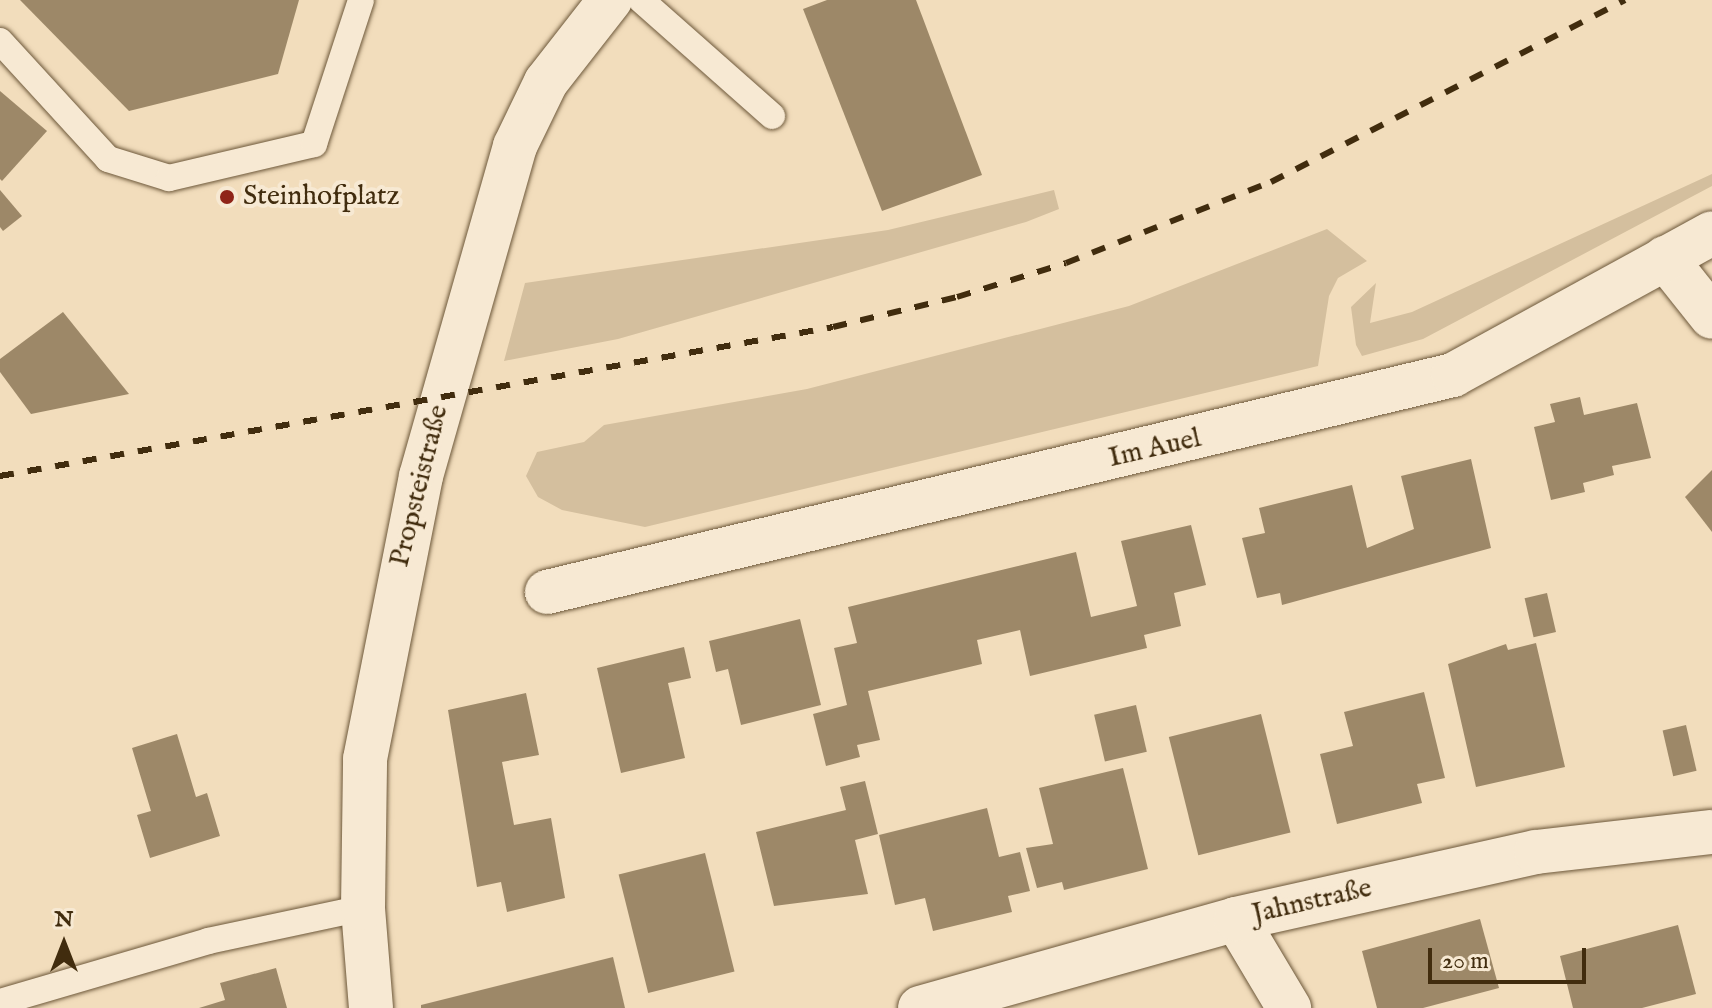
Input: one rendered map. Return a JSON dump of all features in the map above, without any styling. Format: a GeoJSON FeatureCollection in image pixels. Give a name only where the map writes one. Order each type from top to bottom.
{"type":"FeatureCollection","features":[{"type":"Feature","properties":{"kind":"street","name":"Propsteistraße"},"geometry":{"type":"LineString","coordinates":[[371,1008],[363,908],[365,759],[384,640],[450,365],[515,146],[546,82],[610,0]]}},
{"type":"Feature","properties":{"kind":"street","name":"Im Auel"},"geometry":{"type":"LineString","coordinates":[[547,592],[1453,375],[1712,233]]}},
{"type":"Feature","properties":{"kind":"street"},"geometry":{"type":"LineString","coordinates":[[1665,258],[1712,317]]}},
{"type":"Feature","properties":{"kind":"street","name":"Jahnstraße"},"geometry":{"type":"LineString","coordinates":[[920,1008],[1236,919],[1536,852],[1712,832]]}},
{"type":"Feature","properties":{"kind":"street"},"geometry":{"type":"LineString","coordinates":[[1236,919],[1289,1008]]}},
{"type":"Feature","properties":{"kind":"lane"},"geometry":{"type":"LineString","coordinates":[[0,41],[108,159],[169,178],[314,144],[361,0]]}},
{"type":"Feature","properties":{"kind":"lane"},"geometry":{"type":"LineString","coordinates":[[641,0],[772,116]]}},
{"type":"Feature","properties":{"kind":"lane"},"geometry":{"type":"LineString","coordinates":[[0,1002],[208,941],[363,908]]}},
{"type":"Feature","properties":{"kind":"lane"},"geometry":{"type":"LineString","coordinates":[[0,988],[38,989]]}},
{"type":"Feature","properties":{"kind":"shaded area"},"geometry":{"type":"Polygon","coordinates":[[[1712,174],[1712,186],[1423,339],[1362,356],[1356,345],[1351,307],[1376,283],[1370,323],[1412,312],[1712,174]]]}},
{"type":"Feature","properties":{"kind":"shaded area"},"geometry":{"type":"Polygon","coordinates":[[[1054,190],[1059,209],[1026,222],[618,339],[504,361],[525,283],[888,230],[1054,190]]]}},
{"type":"Feature","properties":{"kind":"shaded area"},"geometry":{"type":"Polygon","coordinates":[[[1327,229],[1367,261],[1338,278],[1329,296],[1318,366],[645,527],[562,510],[538,497],[526,476],[537,452],[584,442],[604,425],[807,389],[1129,306],[1327,229]]]}},
{"type":"Feature","properties":{"kind":"building"},"geometry":{"type":"Polygon","coordinates":[[[20,0],[299,0],[278,74],[129,111],[20,0]]]}},
{"type":"Feature","properties":{"kind":"building"},"geometry":{"type":"Polygon","coordinates":[[[827,0],[916,0],[982,175],[882,211],[803,9],[827,0]]]}},
{"type":"Feature","properties":{"kind":"building"},"geometry":{"type":"Polygon","coordinates":[[[0,91],[47,131],[2,181],[0,179],[0,91]]]}},
{"type":"Feature","properties":{"kind":"building"},"geometry":{"type":"Polygon","coordinates":[[[0,190],[22,216],[3,231],[0,227],[0,190]]]}},
{"type":"Feature","properties":{"kind":"building"},"geometry":{"type":"Polygon","coordinates":[[[63,312],[129,394],[31,414],[0,372],[0,359],[63,312]]]}},
{"type":"Feature","properties":{"kind":"building"},"geometry":{"type":"Polygon","coordinates":[[[1580,397],[1584,415],[1637,403],[1651,458],[1612,466],[1614,475],[1583,483],[1585,492],[1551,500],[1534,427],[1555,422],[1550,404],[1580,397]]]}},
{"type":"Feature","properties":{"kind":"building"},"geometry":{"type":"Polygon","coordinates":[[[1471,459],[1491,548],[1282,605],[1280,593],[1257,598],[1242,538],[1265,533],[1259,508],[1352,485],[1367,548],[1414,529],[1401,476],[1471,459]]]}},
{"type":"Feature","properties":{"kind":"building"},"geometry":{"type":"Polygon","coordinates":[[[1712,470],[1712,532],[1685,497],[1712,470]]]}},
{"type":"Feature","properties":{"kind":"building"},"geometry":{"type":"Polygon","coordinates":[[[1191,525],[1206,585],[1174,593],[1181,626],[1144,635],[1147,648],[1030,676],[1020,630],[977,640],[982,664],[868,691],[880,740],[857,745],[860,757],[826,766],[813,714],[847,705],[834,648],[857,643],[848,607],[1076,552],[1091,617],[1137,606],[1121,541],[1191,525]]]}},
{"type":"Feature","properties":{"kind":"building"},"geometry":{"type":"Polygon","coordinates":[[[1547,593],[1556,632],[1534,637],[1525,598],[1547,593]]]}},
{"type":"Feature","properties":{"kind":"building"},"geometry":{"type":"Polygon","coordinates":[[[800,619],[821,705],[741,725],[728,669],[716,672],[709,641],[800,619]]]}},
{"type":"Feature","properties":{"kind":"building"},"geometry":{"type":"Polygon","coordinates":[[[1536,643],[1565,767],[1476,787],[1448,664],[1506,644],[1508,650],[1536,643]]]}},
{"type":"Feature","properties":{"kind":"building"},"geometry":{"type":"Polygon","coordinates":[[[684,647],[691,678],[668,683],[685,758],[621,773],[597,668],[684,647]]]}},
{"type":"Feature","properties":{"kind":"building"},"geometry":{"type":"Polygon","coordinates":[[[1424,692],[1445,778],[1417,784],[1422,803],[1337,824],[1320,754],[1353,746],[1344,712],[1424,692]]]}},
{"type":"Feature","properties":{"kind":"building"},"geometry":{"type":"Polygon","coordinates":[[[526,693],[539,755],[502,762],[514,825],[551,818],[565,898],[507,912],[501,882],[477,887],[448,710],[526,693]]]}},
{"type":"Feature","properties":{"kind":"building"},"geometry":{"type":"Polygon","coordinates":[[[1136,705],[1147,752],[1105,761],[1094,715],[1136,705]]]}},
{"type":"Feature","properties":{"kind":"building"},"geometry":{"type":"Polygon","coordinates":[[[1261,714],[1291,832],[1198,855],[1169,737],[1261,714]]]}},
{"type":"Feature","properties":{"kind":"building"},"geometry":{"type":"Polygon","coordinates":[[[1686,725],[1697,771],[1673,776],[1663,730],[1686,725]]]}},
{"type":"Feature","properties":{"kind":"building"},"geometry":{"type":"Polygon","coordinates":[[[177,734],[196,797],[207,793],[220,836],[150,858],[137,815],[151,811],[132,748],[177,734]]]}},
{"type":"Feature","properties":{"kind":"building"},"geometry":{"type":"Polygon","coordinates":[[[1123,768],[1148,869],[1064,890],[1062,882],[1037,888],[1026,848],[1053,844],[1039,788],[1123,768]]]}},
{"type":"Feature","properties":{"kind":"building"},"geometry":{"type":"Polygon","coordinates":[[[865,781],[878,834],[855,840],[868,894],[774,906],[756,832],[846,810],[840,787],[865,781]]]}},
{"type":"Feature","properties":{"kind":"building"},"geometry":{"type":"Polygon","coordinates":[[[987,808],[999,857],[1020,852],[1030,891],[1008,896],[1012,912],[933,931],[925,898],[895,905],[879,835],[987,808]]]}},
{"type":"Feature","properties":{"kind":"building"},"geometry":{"type":"Polygon","coordinates":[[[705,853],[735,971],[648,993],[619,875],[705,853]]]}},
{"type":"Feature","properties":{"kind":"building"},"geometry":{"type":"Polygon","coordinates":[[[1480,919],[1499,988],[1423,1008],[1377,1008],[1362,951],[1480,919]]]}},
{"type":"Feature","properties":{"kind":"building"},"geometry":{"type":"Polygon","coordinates":[[[1678,925],[1696,994],[1642,1008],[1573,1008],[1560,956],[1678,925]]]}},
{"type":"Feature","properties":{"kind":"building"},"geometry":{"type":"Polygon","coordinates":[[[613,957],[625,1008],[421,1008],[421,1005],[613,957]]]}},
{"type":"Feature","properties":{"kind":"building"},"geometry":{"type":"Polygon","coordinates":[[[276,968],[287,1008],[199,1008],[225,1000],[220,983],[276,968]]]}},
{"type":"Feature","properties":{"kind":"railway"},"geometry":{"type":"LineString","coordinates":[[0,476],[833,327],[957,297],[1066,263],[1271,182],[1625,0]]}},
{"type":"Feature","properties":{"kind":"place","name":"Steinhofplatz"},"geometry":{"type":"Point","coordinates":[227,197]}}]}
